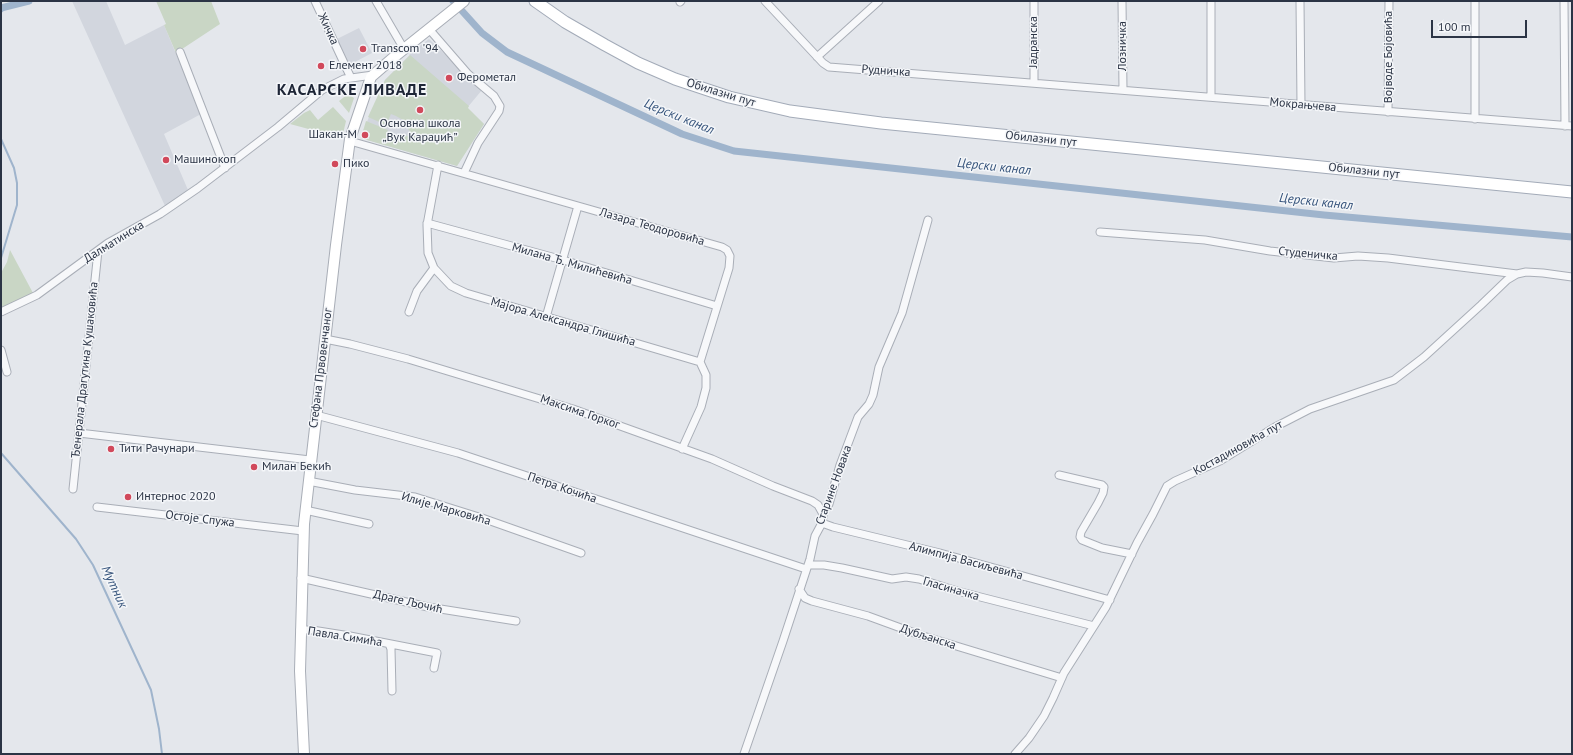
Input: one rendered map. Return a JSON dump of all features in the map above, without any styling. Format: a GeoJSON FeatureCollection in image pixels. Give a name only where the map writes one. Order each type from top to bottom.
{"type":"FeatureCollection","features":[{"type":"Feature","properties":{"kind":"main road","name":"Обилазни пут"},"geometry":{"type":"LineString","coordinates":[[536,2],[565,22],[612,49],[674,79],[729,97],[790,111],[896,125],[1572,192]]}},
{"type":"Feature","properties":{"kind":"street","name":"Жичка"},"geometry":{"type":"LineString","coordinates":[[315,1],[351,78]]}},
{"type":"Feature","properties":{"kind":"street"},"geometry":{"type":"LineString","coordinates":[[376,1],[404,49]]}},
{"type":"Feature","properties":{"kind":"street","name":"Стефана Првовенчаног"},"geometry":{"type":"LineString","coordinates":[[304,754],[300,678],[303,531],[310,460],[350,140],[365,92],[373,76],[464,1]]}},
{"type":"Feature","properties":{"kind":"street","name":"Рудничка"},"geometry":{"type":"LineString","coordinates":[[765,1],[823,64],[829,67],[1034,82]]}},
{"type":"Feature","properties":{"kind":"street","name":"Јадранска"},"geometry":{"type":"LineString","coordinates":[[1034,1],[1034,82]]}},
{"type":"Feature","properties":{"kind":"street","name":"Лозничка"},"geometry":{"type":"LineString","coordinates":[[1122,1],[1123,90]]}},
{"type":"Feature","properties":{"kind":"street"},"geometry":{"type":"LineString","coordinates":[[1211,1],[1211,97]]}},
{"type":"Feature","properties":{"kind":"street"},"geometry":{"type":"LineString","coordinates":[[1300,1],[1301,105]]}},
{"type":"Feature","properties":{"kind":"street","name":"Војводе Бојовића"},"geometry":{"type":"LineString","coordinates":[[1388,112],[1389,1]]}},
{"type":"Feature","properties":{"kind":"street"},"geometry":{"type":"LineString","coordinates":[[1475,1],[1476,119]]}},
{"type":"Feature","properties":{"kind":"street"},"geometry":{"type":"LineString","coordinates":[[1564,1],[1568,126]]}},
{"type":"Feature","properties":{"kind":"street"},"geometry":{"type":"LineString","coordinates":[[817,57],[874,3]]}},
{"type":"Feature","properties":{"kind":"street"},"geometry":{"type":"LineString","coordinates":[[429,29],[465,71],[494,96],[500,106],[499,111],[478,144],[464,173]]}},
{"type":"Feature","properties":{"kind":"street"},"geometry":{"type":"LineString","coordinates":[[180,52],[224,168]]}},
{"type":"Feature","properties":{"kind":"street","name":"Далматинска"},"geometry":{"type":"LineString","coordinates":[[1,312],[37,295],[108,243],[164,211],[278,127],[322,90],[336,82],[351,78],[373,76]]}},
{"type":"Feature","properties":{"kind":"street","name":"Мокрањчева"},"geometry":{"type":"LineString","coordinates":[[1034,82],[1568,126]]}},
{"type":"Feature","properties":{"kind":"street","name":"Лазара Теодоровића"},"geometry":{"type":"LineString","coordinates":[[350,140],[727,250],[730,256],[729,268],[700,362]]}},
{"type":"Feature","properties":{"kind":"street"},"geometry":{"type":"LineString","coordinates":[[409,312],[417,291],[434,268],[428,253],[427,223],[438,166]]}},
{"type":"Feature","properties":{"kind":"street"},"geometry":{"type":"LineString","coordinates":[[546,317],[578,206]]}},
{"type":"Feature","properties":{"kind":"street","name":"Старине Новака"},"geometry":{"type":"LineString","coordinates":[[744,754],[783,641],[807,567],[815,536],[822,522],[824,510],[829,504],[840,465],[858,417],[869,404],[873,395],[879,367],[902,314],[928,220]]}},
{"type":"Feature","properties":{"kind":"street","name":"Милана Ђ. Милићевића"},"geometry":{"type":"LineString","coordinates":[[427,223],[563,260],[717,306]]}},
{"type":"Feature","properties":{"kind":"street","name":"Студеничка"},"geometry":{"type":"LineString","coordinates":[[1100,232],[1205,240],[1270,251],[1334,258],[1358,256],[1388,258],[1517,274]]}},
{"type":"Feature","properties":{"kind":"street","name":"Ђенерала Драгутина Кушаковића"},"geometry":{"type":"LineString","coordinates":[[73,489],[98,250]]}},
{"type":"Feature","properties":{"kind":"street","name":"Мајора Александра Глишића"},"geometry":{"type":"LineString","coordinates":[[434,268],[446,282],[457,289],[546,317],[700,362]]}},
{"type":"Feature","properties":{"kind":"street"},"geometry":{"type":"LineString","coordinates":[[1517,274],[1526,272],[1572,276]]}},
{"type":"Feature","properties":{"kind":"street","name":"Костадиновића пут"},"geometry":{"type":"LineString","coordinates":[[1015,754],[1030,738],[1044,716],[1062,678],[1110,600],[1167,486],[1226,458],[1275,427],[1310,409],[1394,380],[1461,323],[1507,280],[1517,274]]}},
{"type":"Feature","properties":{"kind":"street","name":"Максима Горког"},"geometry":{"type":"LineString","coordinates":[[325,340],[374,350],[472,377],[573,409],[682,449],[812,501],[820,507],[823,514]]}},
{"type":"Feature","properties":{"kind":"street"},"geometry":{"type":"LineString","coordinates":[[1,350],[7,372]]}},
{"type":"Feature","properties":{"kind":"street"},"geometry":{"type":"LineString","coordinates":[[682,449],[700,407],[706,388],[706,375],[700,362]]}},
{"type":"Feature","properties":{"kind":"street","name":"Петра Кочића"},"geometry":{"type":"LineString","coordinates":[[316,415],[465,455],[807,567]]}},
{"type":"Feature","properties":{"kind":"street"},"geometry":{"type":"LineString","coordinates":[[78,433],[310,460]]}},
{"type":"Feature","properties":{"kind":"street"},"geometry":{"type":"LineString","coordinates":[[1059,475],[1102,485],[1104,487],[1103,493],[1081,532],[1080,537],[1082,540],[1102,548],[1132,554]]}},
{"type":"Feature","properties":{"kind":"street","name":"Илије Марковића"},"geometry":{"type":"LineString","coordinates":[[308,481],[355,490],[415,497],[482,518],[581,553]]}},
{"type":"Feature","properties":{"kind":"street","name":"Остоје Спужа"},"geometry":{"type":"LineString","coordinates":[[97,506],[303,531]]}},
{"type":"Feature","properties":{"kind":"street"},"geometry":{"type":"LineString","coordinates":[[305,510],[369,524]]}},
{"type":"Feature","properties":{"kind":"street","name":"Алимпија Васиљевића"},"geometry":{"type":"LineString","coordinates":[[822,522],[833,527],[940,553],[1110,600]]}},
{"type":"Feature","properties":{"kind":"street","name":"Гласиначка"},"geometry":{"type":"LineString","coordinates":[[807,567],[824,565],[892,579],[906,577],[919,579],[957,591],[1094,626]]}},
{"type":"Feature","properties":{"kind":"street","name":"Драге Љочић"},"geometry":{"type":"LineString","coordinates":[[301,578],[428,607],[516,621]]}},
{"type":"Feature","properties":{"kind":"street","name":"Дубљанска"},"geometry":{"type":"LineString","coordinates":[[799,589],[806,598],[812,601],[868,616],[920,635],[1062,678]]}},
{"type":"Feature","properties":{"kind":"street","name":"Павла Симића"},"geometry":{"type":"LineString","coordinates":[[300,630],[318,631],[437,653],[434,668]]}},
{"type":"Feature","properties":{"kind":"street","name":"Павла Симића"},"geometry":{"type":"LineString","coordinates":[[389,644],[391,650],[392,691]]}},
{"type":"Feature","properties":{"kind":"shaded area"},"geometry":{"type":"Polygon","coordinates":[[[72,1],[106,1],[125,45],[164,25],[201,114],[164,134],[188,190],[165,206],[72,1]]]}},
{"type":"Feature","properties":{"kind":"shaded area"},"geometry":{"type":"Polygon","coordinates":[[[359,28],[372,53],[349,65],[337,39],[359,28]]]}},
{"type":"Feature","properties":{"kind":"shaded area","name":"Основна школа „Вук Караџић”"},"geometry":{"type":"Polygon","coordinates":[[[429,39],[482,90],[467,108],[484,124],[457,166],[361,138],[369,139],[370,133],[363,131],[385,80],[410,55],[409,54],[429,39]]]}},
{"type":"Feature","properties":{"kind":"green space"},"geometry":{"type":"Polygon","coordinates":[[[156,1],[211,1],[220,24],[176,53],[156,1]]]}},
{"type":"Feature","properties":{"kind":"green space","name":"Основна школа „Вук Караџић”"},"geometry":{"type":"Polygon","coordinates":[[[410,55],[469,106],[468,108],[484,124],[457,166],[360,138],[369,139],[370,133],[363,131],[366,121],[388,130],[386,135],[402,142],[405,135],[408,136],[410,124],[396,116],[391,114],[386,125],[368,117],[385,80],[410,55]]]}},
{"type":"Feature","properties":{"kind":"green space"},"geometry":{"type":"Polygon","coordinates":[[[348,94],[354,98],[349,113],[339,101],[348,94]]]}},
{"type":"Feature","properties":{"kind":"green space"},"geometry":{"type":"Polygon","coordinates":[[[333,107],[346,121],[342,138],[290,124],[310,110],[318,120],[333,107]]]}},
{"type":"Feature","properties":{"kind":"green space"},"geometry":{"type":"Polygon","coordinates":[[[10,250],[33,293],[1,308],[1,273],[7,262],[10,250]]]}},
{"type":"Feature","properties":{"kind":"waterway","name":"Церски канал"},"geometry":{"type":"LineString","coordinates":[[1,8],[29,1]]}},
{"type":"Feature","properties":{"kind":"waterway","name":"Церски канал"},"geometry":{"type":"LineString","coordinates":[[453,1],[482,33],[507,52],[682,134],[734,151],[1324,215],[1572,237]]}},
{"type":"Feature","properties":{"kind":"waterway","name":"Мутник"},"geometry":{"type":"LineString","coordinates":[[1,12],[8,6]]}},
{"type":"Feature","properties":{"kind":"waterway","name":"Мутник"},"geometry":{"type":"LineString","coordinates":[[1,139],[14,168],[17,183],[17,205],[1,258]]}},
{"type":"Feature","properties":{"kind":"waterway","name":"Мутник"},"geometry":{"type":"LineString","coordinates":[[1,453],[76,539],[93,565],[151,690],[159,729],[162,754]]}},
{"type":"Feature","properties":{"kind":"place","name":"Transcom '94"},"geometry":{"type":"Point","coordinates":[363,49]}},
{"type":"Feature","properties":{"kind":"place","name":"Елемент 2018"},"geometry":{"type":"Point","coordinates":[321,66]}},
{"type":"Feature","properties":{"kind":"place","name":"Ферометал"},"geometry":{"type":"Point","coordinates":[449,78]}},
{"type":"Feature","properties":{"kind":"place","name":"Основна школа „Вук Караџић”"},"geometry":{"type":"Point","coordinates":[420,110]}},
{"type":"Feature","properties":{"kind":"place","name":"Шакан-М"},"geometry":{"type":"Point","coordinates":[365,135]}},
{"type":"Feature","properties":{"kind":"place","name":"Машинокоп"},"geometry":{"type":"Point","coordinates":[166,160]}},
{"type":"Feature","properties":{"kind":"place","name":"Пико"},"geometry":{"type":"Point","coordinates":[335,164]}},
{"type":"Feature","properties":{"kind":"place","name":"Тити Рачунари"},"geometry":{"type":"Point","coordinates":[111,449]}},
{"type":"Feature","properties":{"kind":"place","name":"Милан Бекић"},"geometry":{"type":"Point","coordinates":[254,467]}},
{"type":"Feature","properties":{"kind":"place","name":"Интернос 2020"},"geometry":{"type":"Point","coordinates":[128,497]}},
{"type":"Feature","properties":{"kind":"district","name":"КАСАРСКЕ ЛИВАДЕ"},"geometry":{"type":"Point","coordinates":[352,90]}}]}
